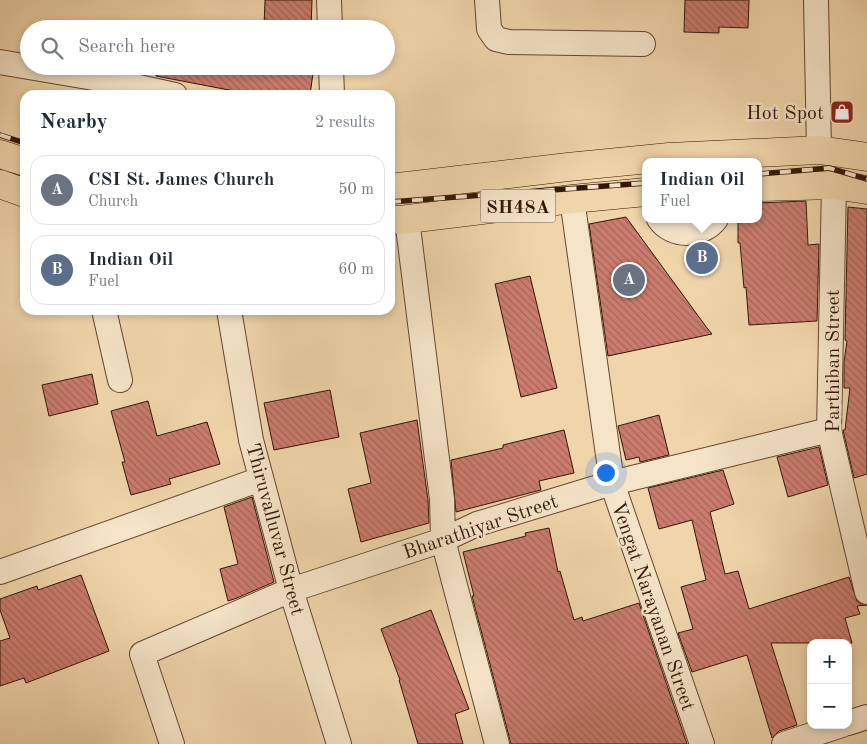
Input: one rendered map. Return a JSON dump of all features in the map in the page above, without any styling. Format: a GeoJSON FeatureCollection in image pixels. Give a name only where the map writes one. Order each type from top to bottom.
{"type":"FeatureCollection","features":[{"type":"Feature","properties":{"kind":"main road","name":"SH48A"},"geometry":{"type":"LineString","coordinates":[[669,158],[819,150],[867,157]]}},
{"type":"Feature","properties":{"kind":"main road"},"geometry":{"type":"LineString","coordinates":[[0,154],[20,160]]}},
{"type":"Feature","properties":{"kind":"main road","name":"SH48A"},"geometry":{"type":"LineString","coordinates":[[395,187],[642,160]]}},
{"type":"Feature","properties":{"kind":"main road"},"geometry":{"type":"LineString","coordinates":[[0,184],[20,191]]}},
{"type":"Feature","properties":{"kind":"main road"},"geometry":{"type":"LineString","coordinates":[[762,187],[834,185],[867,190]]}},
{"type":"Feature","properties":{"kind":"main road","name":"SH48A"},"geometry":{"type":"LineString","coordinates":[[399,219],[572,199],[642,193]]}},
{"type":"Feature","properties":{"kind":"street"},"geometry":{"type":"LineString","coordinates":[[329,0],[330,20]]}},
{"type":"Feature","properties":{"kind":"street"},"geometry":{"type":"LineString","coordinates":[[487,0],[489,29],[496,40],[509,42],[643,44]]}},
{"type":"Feature","properties":{"kind":"street"},"geometry":{"type":"LineString","coordinates":[[816,0],[819,150]]}},
{"type":"Feature","properties":{"kind":"street"},"geometry":{"type":"LineString","coordinates":[[0,62],[20,65]]}},
{"type":"Feature","properties":{"kind":"street"},"geometry":{"type":"LineString","coordinates":[[76,75],[152,90]]}},
{"type":"Feature","properties":{"kind":"street","name":"Parthiban Street"},"geometry":{"type":"LineString","coordinates":[[834,185],[829,430],[867,592]]}},
{"type":"Feature","properties":{"kind":"street","name":"Vengat Narayanan Street"},"geometry":{"type":"LineString","coordinates":[[572,199],[612,483],[702,744]]}},
{"type":"Feature","properties":{"kind":"street"},"geometry":{"type":"LineString","coordinates":[[399,219],[442,499],[443,540],[497,744]]}},
{"type":"Feature","properties":{"kind":"street"},"geometry":{"type":"LineString","coordinates":[[663,223],[672,232],[685,233],[699,232],[713,223]]}},
{"type":"Feature","properties":{"kind":"street"},"geometry":{"type":"LineString","coordinates":[[105,315],[120,380]]}},
{"type":"Feature","properties":{"kind":"street","name":"Thiruvalluvar Street"},"geometry":{"type":"LineString","coordinates":[[230,315],[251,440],[261,480],[291,590],[339,744]]}},
{"type":"Feature","properties":{"kind":"street","name":"Bharathiyar Street"},"geometry":{"type":"LineString","coordinates":[[172,744],[142,654],[291,590],[443,540],[477,524],[612,483],[829,430]]}},
{"type":"Feature","properties":{"kind":"street"},"geometry":{"type":"LineString","coordinates":[[0,572],[261,480]]}},
{"type":"Feature","properties":{"kind":"street"},"geometry":{"type":"LineString","coordinates":[[852,722],[867,717]]}},
{"type":"Feature","properties":{"kind":"street"},"geometry":{"type":"LineString","coordinates":[[784,744],[830,729]]}},
{"type":"Feature","properties":{"kind":"building"},"geometry":{"type":"Polygon","coordinates":[[[265,0],[312,0],[311,20],[264,20],[265,0]]]}},
{"type":"Feature","properties":{"kind":"building"},"geometry":{"type":"Polygon","coordinates":[[[685,0],[749,0],[748,28],[719,27],[719,33],[684,32],[685,0]]]}},
{"type":"Feature","properties":{"kind":"building"},"geometry":{"type":"Polygon","coordinates":[[[313,75],[311,90],[229,90],[156,76],[313,75]]]}},
{"type":"Feature","properties":{"kind":"building"},"geometry":{"type":"Polygon","coordinates":[[[806,201],[808,245],[819,244],[817,321],[749,325],[746,287],[744,288],[740,243],[738,243],[738,223],[762,223],[762,203],[806,201]]]}},
{"type":"Feature","properties":{"kind":"building"},"geometry":{"type":"Polygon","coordinates":[[[848,207],[867,209],[867,474],[854,478],[843,430],[845,430],[850,388],[844,388],[844,362],[847,341],[845,340],[848,207]]]}},
{"type":"Feature","properties":{"kind":"building"},"geometry":{"type":"Polygon","coordinates":[[[626,217],[712,334],[608,356],[589,224],[626,217]]]}},
{"type":"Feature","properties":{"kind":"building"},"geometry":{"type":"Polygon","coordinates":[[[530,276],[557,388],[521,397],[495,284],[530,276]]]}},
{"type":"Feature","properties":{"kind":"building"},"geometry":{"type":"Polygon","coordinates":[[[92,374],[98,404],[49,416],[42,385],[92,374]]]}},
{"type":"Feature","properties":{"kind":"building"},"geometry":{"type":"Polygon","coordinates":[[[330,390],[339,437],[274,450],[264,403],[330,390]]]}},
{"type":"Feature","properties":{"kind":"building"},"geometry":{"type":"Polygon","coordinates":[[[148,401],[157,436],[207,422],[220,464],[169,479],[171,484],[131,495],[122,462],[125,462],[111,411],[148,401]]]}},
{"type":"Feature","properties":{"kind":"building"},"geometry":{"type":"Polygon","coordinates":[[[659,415],[669,455],[640,462],[639,457],[626,460],[618,426],[659,415]]]}},
{"type":"Feature","properties":{"kind":"building"},"geometry":{"type":"Polygon","coordinates":[[[417,420],[428,500],[429,523],[361,542],[348,489],[371,483],[360,433],[417,420]]]}},
{"type":"Feature","properties":{"kind":"building"},"geometry":{"type":"Polygon","coordinates":[[[564,430],[574,473],[539,481],[541,490],[456,512],[451,460],[503,448],[503,445],[564,430]]]}},
{"type":"Feature","properties":{"kind":"building"},"geometry":{"type":"Polygon","coordinates":[[[819,447],[828,485],[788,497],[777,457],[819,447]]]}},
{"type":"Feature","properties":{"kind":"building"},"geometry":{"type":"Polygon","coordinates":[[[723,470],[734,504],[710,512],[725,574],[738,571],[749,609],[849,577],[857,601],[867,605],[857,606],[860,614],[845,618],[851,639],[807,639],[807,643],[771,643],[797,725],[779,731],[772,738],[747,655],[692,672],[678,633],[693,629],[681,587],[706,580],[692,520],[659,529],[648,488],[723,470]]]}},
{"type":"Feature","properties":{"kind":"building"},"geometry":{"type":"Polygon","coordinates":[[[252,497],[274,582],[228,601],[220,569],[238,564],[224,507],[252,497]]]}},
{"type":"Feature","properties":{"kind":"building"},"geometry":{"type":"Polygon","coordinates":[[[549,528],[558,572],[560,571],[574,620],[582,617],[583,621],[639,603],[687,744],[511,744],[472,596],[474,596],[463,552],[526,536],[525,533],[549,528]]]}},
{"type":"Feature","properties":{"kind":"building"},"geometry":{"type":"Polygon","coordinates":[[[81,575],[109,651],[26,683],[24,678],[0,686],[0,641],[10,638],[0,610],[0,599],[37,586],[38,590],[81,575]]]}},
{"type":"Feature","properties":{"kind":"building"},"geometry":{"type":"Polygon","coordinates":[[[431,610],[469,709],[455,714],[463,744],[418,744],[400,680],[381,629],[431,610]]]}},
{"type":"Feature","properties":{"kind":"railway"},"geometry":{"type":"LineString","coordinates":[[0,135],[20,141]]}},
{"type":"Feature","properties":{"kind":"railway"},"geometry":{"type":"LineString","coordinates":[[762,174],[829,168],[867,179]]}},
{"type":"Feature","properties":{"kind":"railway"},"geometry":{"type":"LineString","coordinates":[[395,202],[642,183]]}},
{"type":"Feature","properties":{"kind":"place","name":"Hot Spot"},"geometry":{"type":"Point","coordinates":[842,112]}},
{"type":"Feature","properties":{"kind":"place","name":"Indian Oil"},"geometry":{"type":"Point","coordinates":[702,258]}},
{"type":"Feature","properties":{"kind":"place","name":"CSI St. James Church"},"geometry":{"type":"Point","coordinates":[629,280]}}]}
